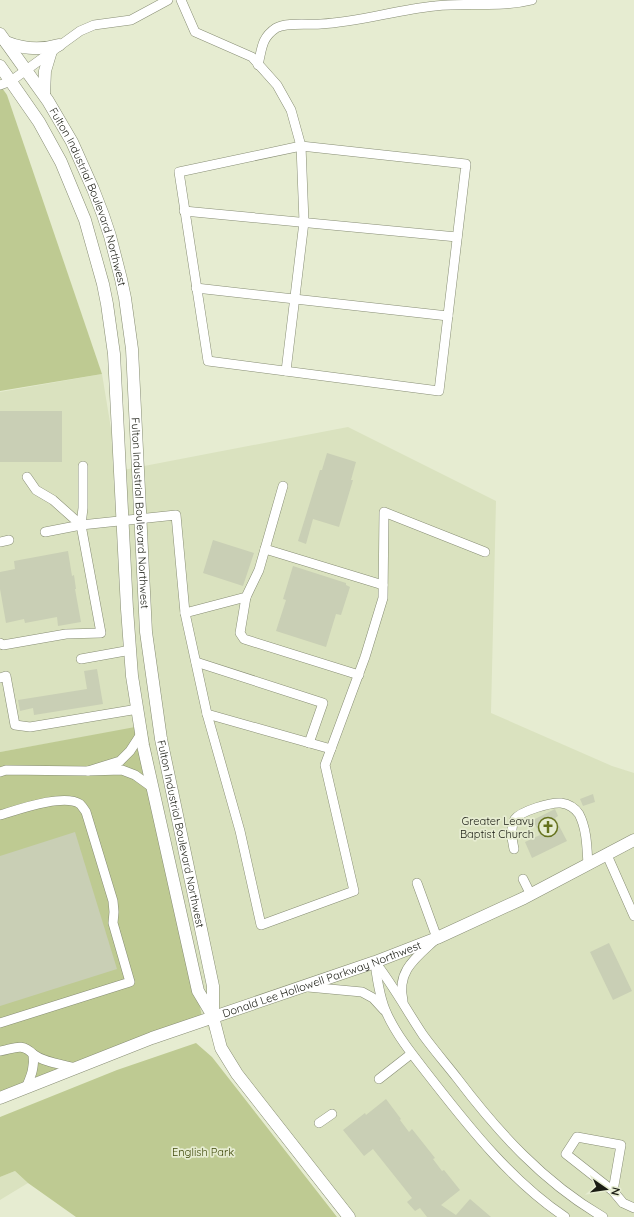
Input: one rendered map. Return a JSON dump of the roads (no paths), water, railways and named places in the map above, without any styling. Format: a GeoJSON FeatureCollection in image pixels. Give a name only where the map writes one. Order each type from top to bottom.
{"type":"FeatureCollection","features":[{"type":"Feature","properties":{"kind":"main road"},"geometry":{"type":"LineString","coordinates":[[3,38],[26,47],[55,48],[45,71],[44,94]]}},
{"type":"Feature","properties":{"kind":"main road","name":"Fulton Industrial Boulevard Northwest"},"geometry":{"type":"LineString","coordinates":[[3,38],[44,94],[72,142],[91,183],[110,236],[120,272],[132,349],[146,632],[151,671],[161,739],[213,986],[213,1017],[221,1048],[237,1074],[349,1217]]}},
{"type":"Feature","properties":{"kind":"main road","name":"Fulton Industrial Boulevard Northwest"},"geometry":{"type":"LineString","coordinates":[[0,66],[6,83],[39,122],[61,162],[85,220],[98,264],[107,304],[114,354],[132,676],[153,788],[198,991],[213,1017]]}},
{"type":"Feature","properties":{"kind":"main road","name":"Donald Lee Hollowell Parkway Northwest"},"geometry":{"type":"LineString","coordinates":[[0,1098],[152,1038],[304,987],[437,938],[531,895],[634,840]]}},
{"type":"Feature","properties":{"kind":"street"},"geometry":{"type":"LineString","coordinates":[[6,83],[85,28],[94,25],[131,20],[168,0]]}},
{"type":"Feature","properties":{"kind":"street"},"geometry":{"type":"LineString","coordinates":[[181,0],[195,32],[252,58],[277,85],[292,110],[301,146],[304,222],[286,371]]}},
{"type":"Feature","properties":{"kind":"street"},"geometry":{"type":"LineString","coordinates":[[258,65],[262,45],[266,35],[278,27],[352,21],[436,6],[486,5],[532,0]]}},
{"type":"Feature","properties":{"kind":"street"},"geometry":{"type":"LineString","coordinates":[[301,146],[466,164],[439,391],[208,361],[179,172],[301,146]]}},
{"type":"Feature","properties":{"kind":"street"},"geometry":{"type":"LineString","coordinates":[[184,211],[457,237]]}},
{"type":"Feature","properties":{"kind":"street"},"geometry":{"type":"LineString","coordinates":[[196,288],[448,316]]}},
{"type":"Feature","properties":{"kind":"street"},"geometry":{"type":"LineString","coordinates":[[0,643],[3,644],[66,634],[101,633],[81,525],[83,508],[83,466]]}},
{"type":"Feature","properties":{"kind":"street"},"geometry":{"type":"LineString","coordinates":[[27,476],[36,490],[53,500],[81,525]]}},
{"type":"Feature","properties":{"kind":"street"},"geometry":{"type":"LineString","coordinates":[[282,486],[259,570],[246,597],[240,633],[244,639],[359,675]]}},
{"type":"Feature","properties":{"kind":"street"},"geometry":{"type":"LineString","coordinates":[[46,532],[81,525],[176,515],[185,613],[207,714],[240,830],[261,925],[354,891],[326,765],[359,675],[383,598],[384,512],[485,552]]}},
{"type":"Feature","properties":{"kind":"street"},"geometry":{"type":"LineString","coordinates":[[0,542],[9,540]]}},
{"type":"Feature","properties":{"kind":"street"},"geometry":{"type":"LineString","coordinates":[[265,550],[383,585]]}},
{"type":"Feature","properties":{"kind":"street"},"geometry":{"type":"LineString","coordinates":[[185,613],[246,597]]}},
{"type":"Feature","properties":{"kind":"street"},"geometry":{"type":"LineString","coordinates":[[81,659],[131,650]]}},
{"type":"Feature","properties":{"kind":"street"},"geometry":{"type":"LineString","coordinates":[[196,662],[323,703],[309,743]]}},
{"type":"Feature","properties":{"kind":"street"},"geometry":{"type":"LineString","coordinates":[[0,678],[6,676],[15,725],[30,727],[138,709]]}},
{"type":"Feature","properties":{"kind":"street"},"geometry":{"type":"LineString","coordinates":[[207,714],[331,749]]}},
{"type":"Feature","properties":{"kind":"street"},"geometry":{"type":"LineString","coordinates":[[88,771],[120,761],[130,751],[142,734]]}},
{"type":"Feature","properties":{"kind":"street"},"geometry":{"type":"LineString","coordinates":[[0,772],[6,770],[122,770],[135,775],[153,788]]}},
{"type":"Feature","properties":{"kind":"street"},"geometry":{"type":"LineString","coordinates":[[0,815],[38,804],[67,801],[80,804],[86,812],[113,901],[113,923],[130,982],[0,1023]]}},
{"type":"Feature","properties":{"kind":"street"},"geometry":{"type":"LineString","coordinates":[[514,849],[512,838],[513,826],[515,819],[520,814],[536,808],[560,803],[582,813],[588,832],[588,865]]}},
{"type":"Feature","properties":{"kind":"street"},"geometry":{"type":"LineString","coordinates":[[607,855],[634,916]]}},
{"type":"Feature","properties":{"kind":"street"},"geometry":{"type":"LineString","coordinates":[[523,879],[531,895]]}},
{"type":"Feature","properties":{"kind":"street"},"geometry":{"type":"LineString","coordinates":[[405,1008],[402,987],[406,969],[410,963],[437,938],[417,883]]}},
{"type":"Feature","properties":{"kind":"street"},"geometry":{"type":"LineString","coordinates":[[374,962],[387,978],[405,1008],[426,1038],[475,1102],[514,1147],[539,1171],[561,1189],[602,1217]]}},
{"type":"Feature","properties":{"kind":"street"},"geometry":{"type":"LineString","coordinates":[[374,962],[377,981],[386,1013]]}},
{"type":"Feature","properties":{"kind":"street"},"geometry":{"type":"LineString","coordinates":[[304,987],[362,992],[373,998],[386,1013],[411,1054],[498,1161],[549,1206],[565,1217]]}},
{"type":"Feature","properties":{"kind":"street"},"geometry":{"type":"LineString","coordinates":[[0,1051],[18,1046],[28,1049],[39,1058],[76,1068]]}},
{"type":"Feature","properties":{"kind":"street"},"geometry":{"type":"LineString","coordinates":[[26,1088],[33,1070],[33,1054]]}},
{"type":"Feature","properties":{"kind":"street"},"geometry":{"type":"LineString","coordinates":[[379,1079],[411,1054]]}},
{"type":"Feature","properties":{"kind":"street"},"geometry":{"type":"LineString","coordinates":[[319,1123],[332,1114]]}},
{"type":"Feature","properties":{"kind":"street"},"geometry":{"type":"LineString","coordinates":[[613,1191],[621,1145],[577,1137],[566,1154],[613,1191],[623,1203],[634,1208]]}},
{"type":"Feature","properties":{"kind":"place","name":"Greater Leavy Baptist Church"},"geometry":{"type":"Point","coordinates":[548,827]}},
{"type":"Feature","properties":{"kind":"park label","name":"English Park"},"geometry":{"type":"Point","coordinates":[203,1152]}}]}
